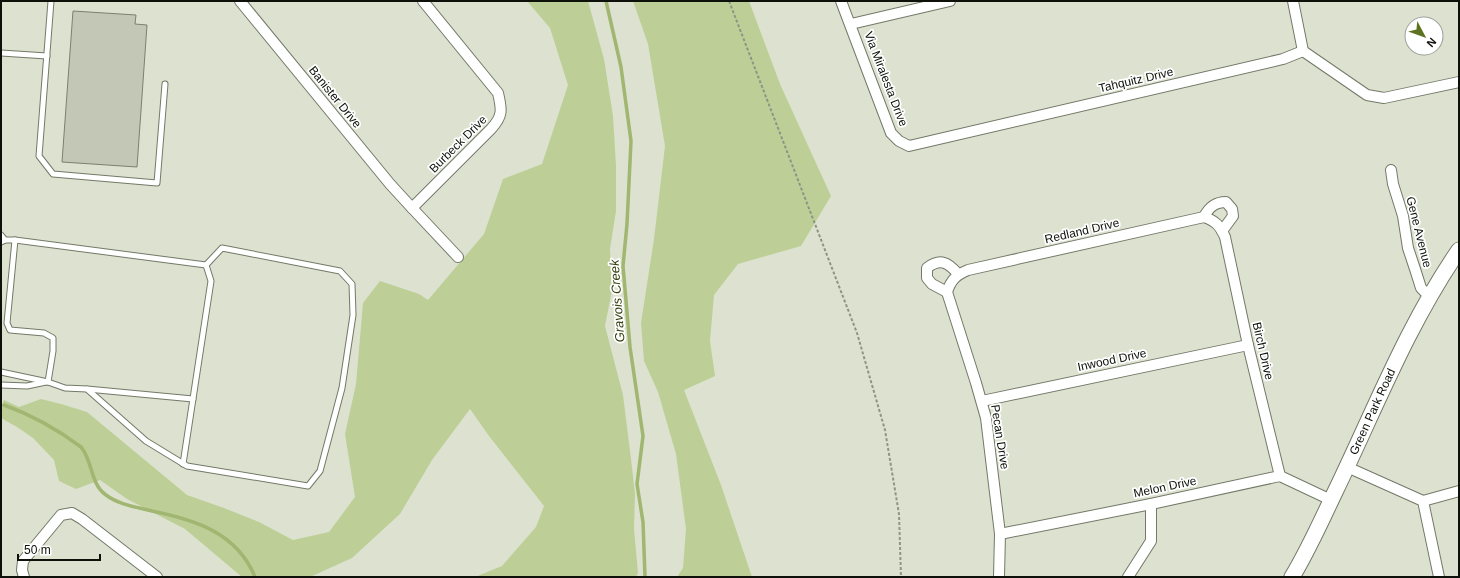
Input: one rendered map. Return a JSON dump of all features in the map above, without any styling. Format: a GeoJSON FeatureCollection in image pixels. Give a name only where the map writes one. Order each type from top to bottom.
{"type":"FeatureCollection","features":[{"type":"Feature","properties":{"kind":"street","name":"Banister Drive"},"geometry":{"type":"LineString","coordinates":[[240,1],[390,184],[412,208]]}},
{"type":"Feature","properties":{"kind":"street","name":"Burbeck Drive"},"geometry":{"type":"LineString","coordinates":[[412,208],[491,129],[499,120],[501,108],[498,93],[422,1]]}},
{"type":"Feature","properties":{"kind":"street","name":"Via Miralesta Drive"},"geometry":{"type":"LineString","coordinates":[[842,1],[891,133],[899,142],[909,146],[924,143]]}},
{"type":"Feature","properties":{"kind":"street"},"geometry":{"type":"LineString","coordinates":[[851,24],[950,1]]}},
{"type":"Feature","properties":{"kind":"street"},"geometry":{"type":"LineString","coordinates":[[1293,1],[1303,51],[1367,95],[1384,98],[1459,82]]}},
{"type":"Feature","properties":{"kind":"street","name":"Tahquitz Drive"},"geometry":{"type":"LineString","coordinates":[[924,143],[1283,59],[1303,51]]}},
{"type":"Feature","properties":{"kind":"street","name":"Gene Avenue"},"geometry":{"type":"LineString","coordinates":[[1391,170],[1393,184],[1403,216],[1408,248],[1421,288],[1430,297]]}},
{"type":"Feature","properties":{"kind":"street"},"geometry":{"type":"LineString","coordinates":[[1208,218],[1208,209],[1218,202],[1226,202],[1232,209],[1233,216],[1222,231]]}},
{"type":"Feature","properties":{"kind":"street"},"geometry":{"type":"LineString","coordinates":[[412,208],[458,257]]}},
{"type":"Feature","properties":{"kind":"street","name":"Birch Drive"},"geometry":{"type":"LineString","coordinates":[[1208,218],[1220,226],[1225,237],[1248,345],[1280,476]]}},
{"type":"Feature","properties":{"kind":"street","name":"Redland Drive"},"geometry":{"type":"LineString","coordinates":[[947,292],[950,282],[958,274],[968,270],[1208,218]]}},
{"type":"Feature","properties":{"kind":"street","name":"Green Park Road"},"geometry":{"type":"LineString","coordinates":[[1292,577],[1311,542],[1413,327],[1459,250]]}},
{"type":"Feature","properties":{"kind":"street"},"geometry":{"type":"LineString","coordinates":[[947,292],[932,284],[927,278],[927,268],[934,263],[944,262],[958,274]]}},
{"type":"Feature","properties":{"kind":"street","name":"Pecan Drive"},"geometry":{"type":"LineString","coordinates":[[947,292],[982,401],[986,418],[1000,534],[999,577]]}},
{"type":"Feature","properties":{"kind":"street","name":"Inwood Drive"},"geometry":{"type":"LineString","coordinates":[[982,401],[1248,345]]}},
{"type":"Feature","properties":{"kind":"street"},"geometry":{"type":"LineString","coordinates":[[1347,467],[1423,501],[1459,491]]}},
{"type":"Feature","properties":{"kind":"street"},"geometry":{"type":"LineString","coordinates":[[1280,476],[1331,500]]}},
{"type":"Feature","properties":{"kind":"street","name":"Melon Drive"},"geometry":{"type":"LineString","coordinates":[[1000,534],[1151,504],[1280,476]]}},
{"type":"Feature","properties":{"kind":"street"},"geometry":{"type":"LineString","coordinates":[[1423,501],[1439,577]]}},
{"type":"Feature","properties":{"kind":"street"},"geometry":{"type":"LineString","coordinates":[[1128,577],[1151,541],[1151,504]]}},
{"type":"Feature","properties":{"kind":"street"},"geometry":{"type":"LineString","coordinates":[[24,577],[22,570],[23,561],[61,515],[72,513],[82,519],[157,577]]}},
{"type":"Feature","properties":{"kind":"lane"},"geometry":{"type":"LineString","coordinates":[[51,1],[39,156],[53,174],[157,183],[165,84]]}},
{"type":"Feature","properties":{"kind":"lane"},"geometry":{"type":"LineString","coordinates":[[1,53],[47,56]]}},
{"type":"Feature","properties":{"kind":"lane"},"geometry":{"type":"LineString","coordinates":[[1,235],[3,241],[15,240],[206,265]]}},
{"type":"Feature","properties":{"kind":"lane"},"geometry":{"type":"LineString","coordinates":[[15,240],[7,323],[10,330],[44,333],[53,338],[53,351],[48,382]]}},
{"type":"Feature","properties":{"kind":"lane"},"geometry":{"type":"LineString","coordinates":[[87,389],[146,441],[187,466],[308,486],[320,471],[342,388],[353,315],[352,284],[340,271],[222,248],[206,265]]}},
{"type":"Feature","properties":{"kind":"lane"},"geometry":{"type":"LineString","coordinates":[[183,464],[211,281],[206,265]]}},
{"type":"Feature","properties":{"kind":"lane"},"geometry":{"type":"LineString","coordinates":[[1,372],[48,382],[65,388],[193,399]]}},
{"type":"Feature","properties":{"kind":"lane"},"geometry":{"type":"LineString","coordinates":[[1,385],[27,386],[48,382]]}},
{"type":"Feature","properties":{"kind":"path"},"geometry":{"type":"LineString","coordinates":[[729,1],[857,333],[885,430],[899,514],[901,577]]}},
{"type":"Feature","properties":{"kind":"green space"},"geometry":{"type":"Polygon","coordinates":[[[527,1],[588,1],[604,59],[613,116],[616,165],[616,211],[610,249],[612,290],[605,326],[623,395],[631,459],[635,494],[634,529],[638,573],[636,577],[475,577],[502,566],[536,527],[544,506],[489,436],[470,409],[432,460],[400,514],[352,558],[310,577],[242,577],[185,529],[127,499],[100,480],[76,489],[59,481],[54,460],[33,438],[1,418],[1,408],[4,400],[19,407],[41,399],[87,412],[187,495],[259,522],[293,540],[329,532],[355,497],[345,434],[356,384],[363,303],[380,281],[419,294],[428,300],[484,234],[503,179],[542,164],[568,85],[550,28],[527,1]]]}},
{"type":"Feature","properties":{"kind":"green space"},"geometry":{"type":"Polygon","coordinates":[[[633,1],[749,1],[780,84],[831,196],[801,246],[738,264],[714,295],[710,341],[715,376],[684,390],[721,485],[752,577],[677,577],[683,568],[686,529],[676,454],[658,392],[644,361],[641,323],[654,239],[665,146],[648,44],[633,1]]]}},
{"type":"Feature","properties":{"kind":"building"},"geometry":{"type":"Polygon","coordinates":[[[73,11],[136,15],[135,24],[147,25],[137,167],[62,162],[73,11]]]}},
{"type":"Feature","properties":{"kind":"waterway","name":"Gravois Creek"},"geometry":{"type":"LineString","coordinates":[[606,1],[621,67],[631,141],[627,224],[623,266],[630,347],[643,436],[637,484],[643,522],[645,577]]}},
{"type":"Feature","properties":{"kind":"waterway"},"geometry":{"type":"LineString","coordinates":[[4,405],[44,423],[81,447],[88,459],[97,485],[106,495],[122,503],[184,519],[213,531],[238,549],[255,577]]}}]}
